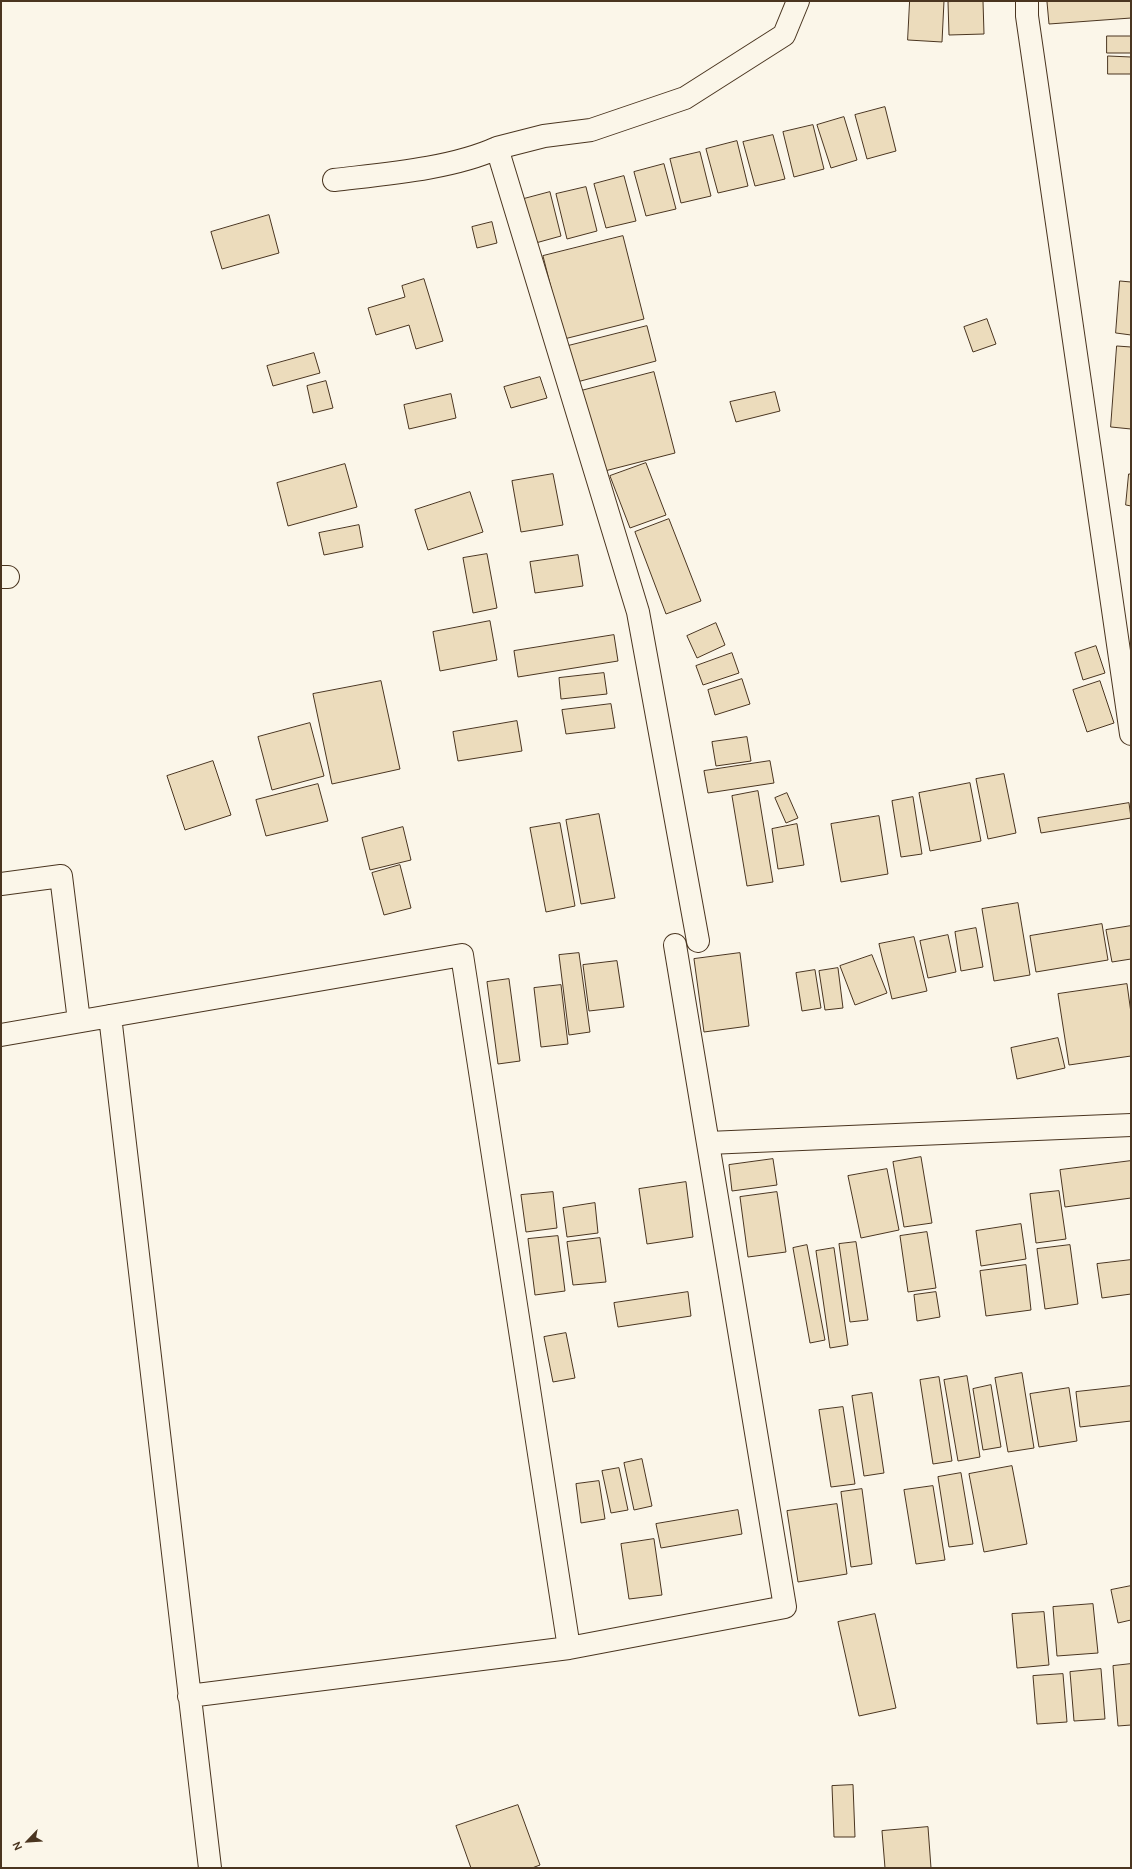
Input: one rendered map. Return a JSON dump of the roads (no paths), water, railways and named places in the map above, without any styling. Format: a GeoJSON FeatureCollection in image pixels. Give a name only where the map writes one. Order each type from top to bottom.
{"type":"FeatureCollection","features":[{"type":"Feature","properties":{"kind":"street"},"geometry":{"type":"LineString","coordinates":[[334,180],[407,171],[478,157],[497,148],[544,136],[591,130],[685,98],[784,35],[798,1]]}},
{"type":"Feature","properties":{"kind":"street"},"geometry":{"type":"LineString","coordinates":[[1027,1],[1027,16],[1131,734]]}},
{"type":"Feature","properties":{"kind":"street"},"geometry":{"type":"LineString","coordinates":[[497,148],[638,612],[698,941]]}},
{"type":"Feature","properties":{"kind":"street"},"geometry":{"type":"LineString","coordinates":[[1,884],[61,876],[79,1021]]}},
{"type":"Feature","properties":{"kind":"street"},"geometry":{"type":"LineString","coordinates":[[189,1696],[569,1648],[785,1607],[675,945]]}},
{"type":"Feature","properties":{"kind":"street"},"geometry":{"type":"LineString","coordinates":[[1,1035],[462,955],[569,1648]]}},
{"type":"Feature","properties":{"kind":"street"},"geometry":{"type":"LineString","coordinates":[[110,1016],[210,1868]]}},
{"type":"Feature","properties":{"kind":"street"},"geometry":{"type":"LineString","coordinates":[[708,1143],[1131,1125]]}}]}
